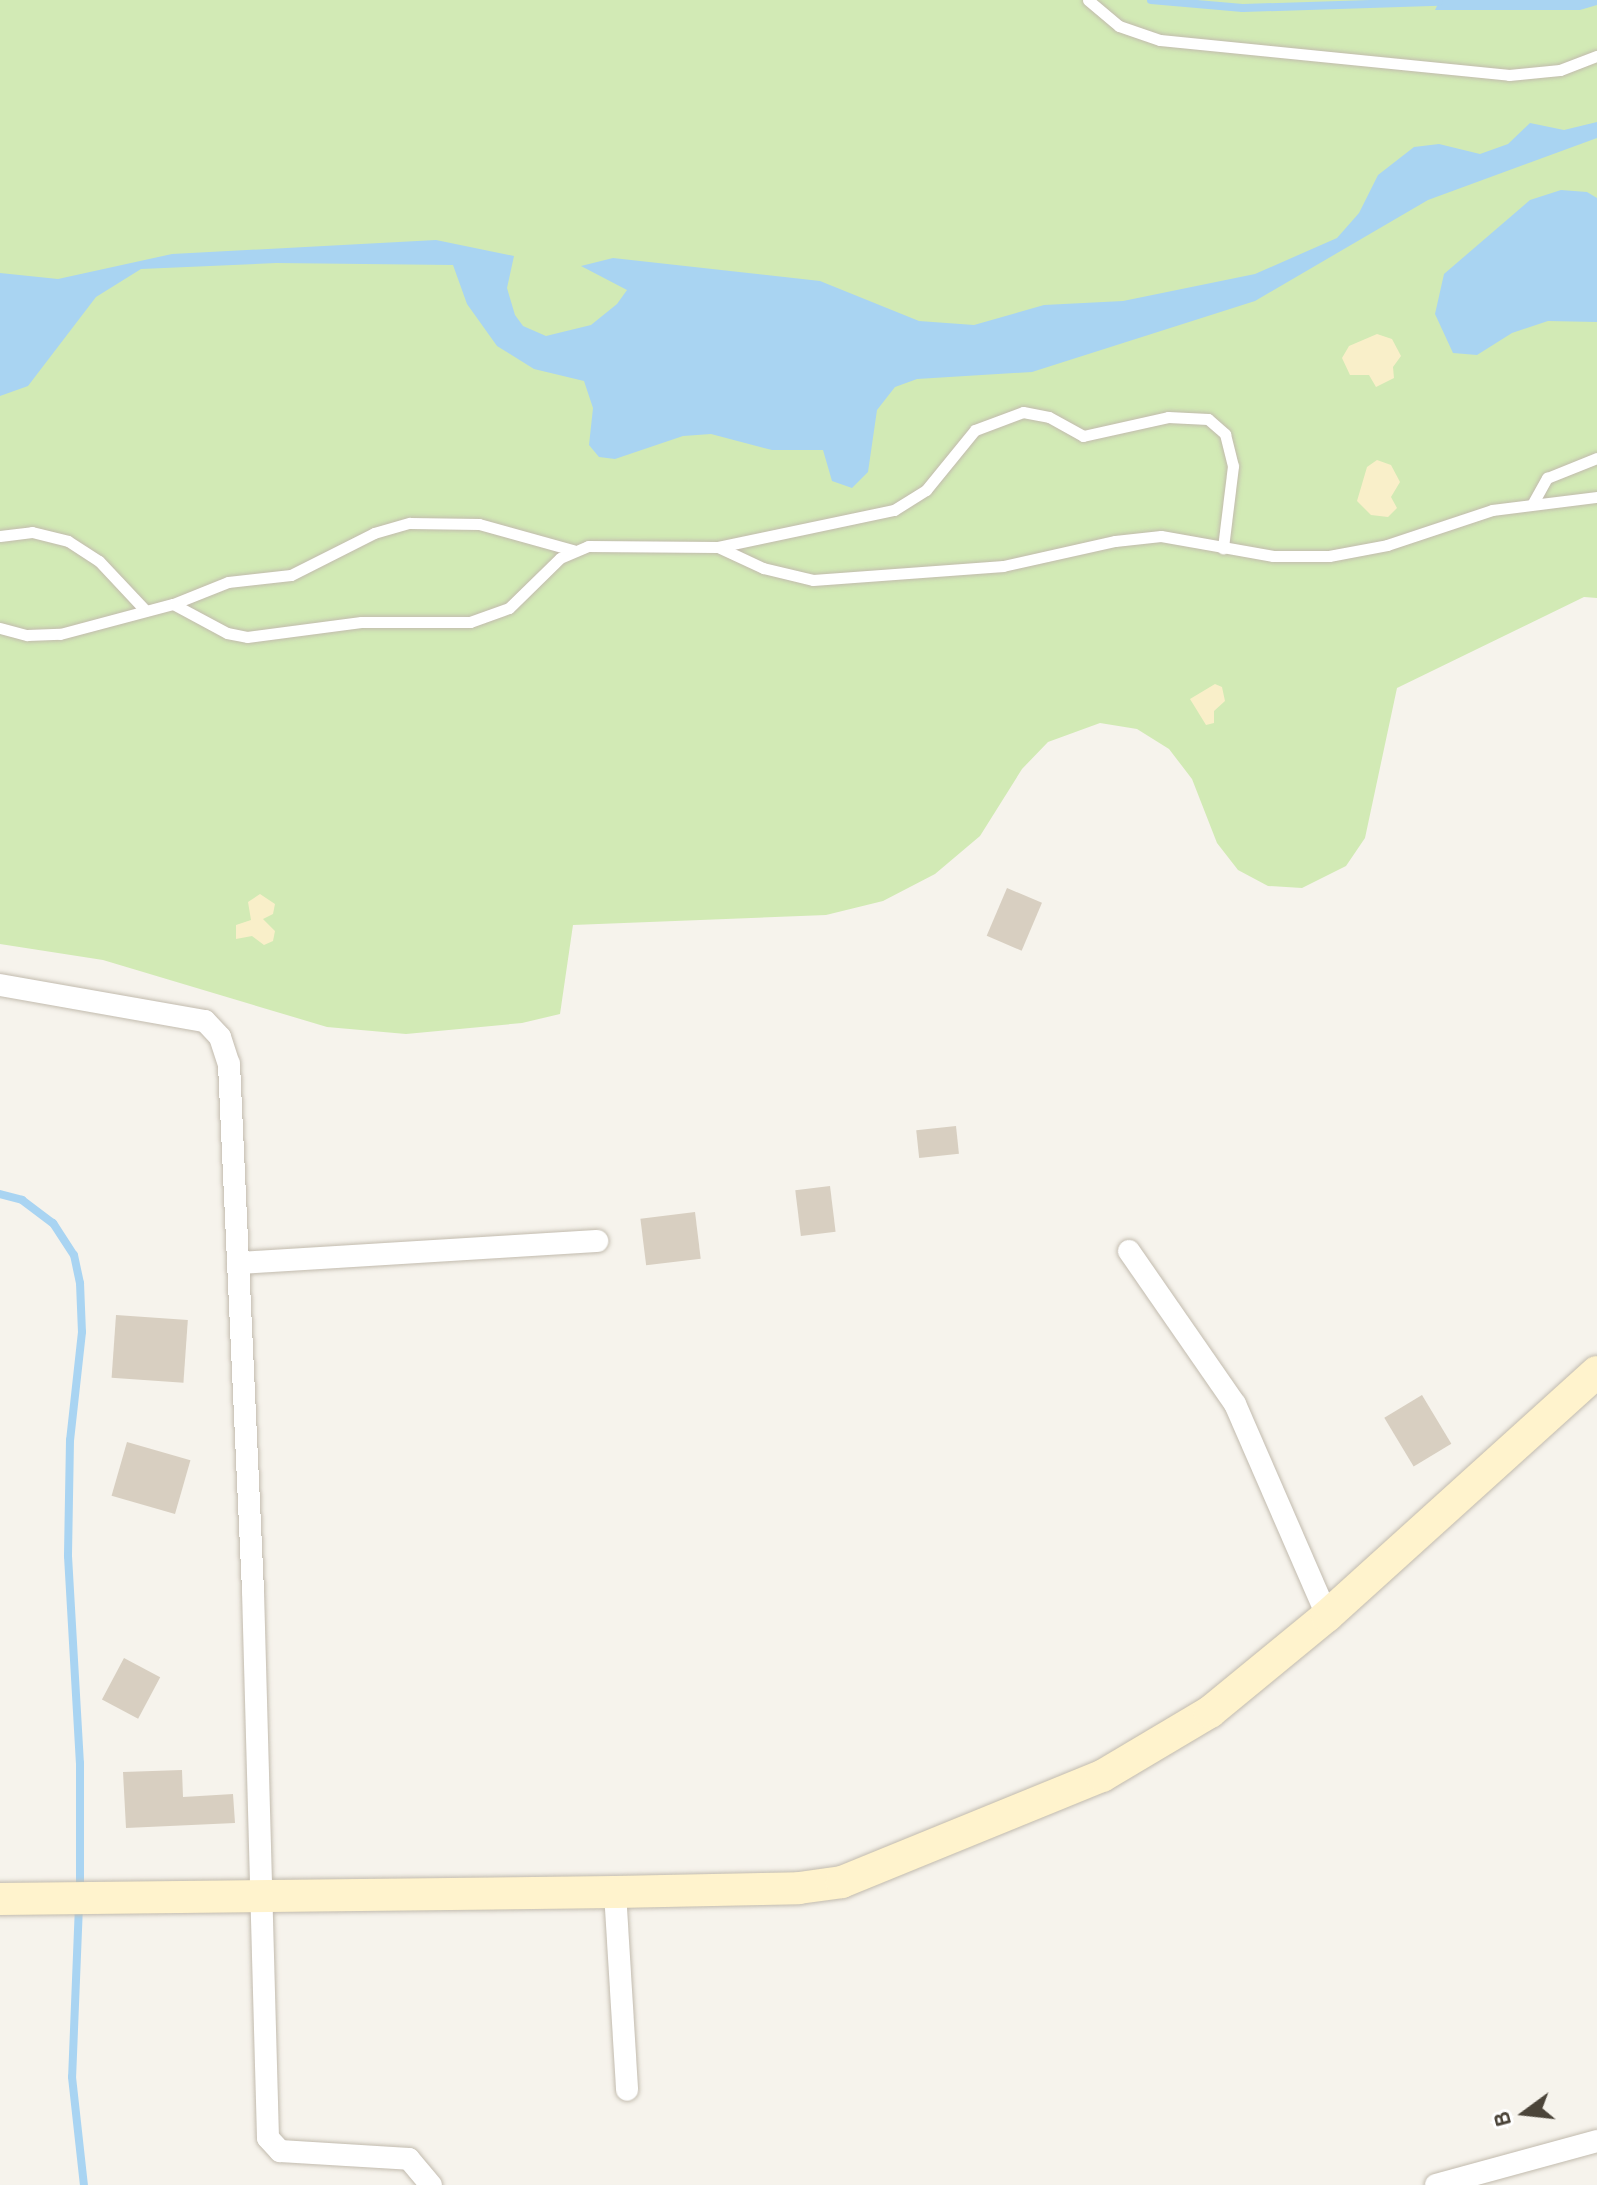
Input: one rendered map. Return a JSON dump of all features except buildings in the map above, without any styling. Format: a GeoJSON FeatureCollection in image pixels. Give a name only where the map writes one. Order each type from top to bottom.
{"type":"FeatureCollection","features":[{"type":"Feature","properties":{"kind":"street"},"geometry":{"type":"LineString","coordinates":[[0,985],[205,1021],[220,1037],[229,1064],[238,1263],[265,1893],[268,2138],[280,2151],[409,2159],[431,2185]]}},
{"type":"Feature","properties":{"kind":"street"},"geometry":{"type":"LineString","coordinates":[[238,1263],[597,1241]]}},
{"type":"Feature","properties":{"kind":"street"},"geometry":{"type":"LineString","coordinates":[[1129,1251],[1235,1404],[1327,1616]]}},
{"type":"Feature","properties":{"kind":"street"},"geometry":{"type":"LineString","coordinates":[[15,1899],[265,1893],[799,1888],[857,1877],[1102,1776],[1210,1712],[1327,1616],[1597,1372]]}},
{"type":"Feature","properties":{"kind":"street"},"geometry":{"type":"LineString","coordinates":[[615,1892],[627,2090]]}},
{"type":"Feature","properties":{"kind":"street"},"geometry":{"type":"LineString","coordinates":[[1436,2185],[1597,2141]]}},
{"type":"Feature","properties":{"kind":"lane"},"geometry":{"type":"LineString","coordinates":[[1088,0],[1119,26],[1160,40],[1509,75],[1560,70],[1597,56]]}},
{"type":"Feature","properties":{"kind":"lane"},"geometry":{"type":"LineString","coordinates":[[0,628],[27,635],[60,634],[144,609],[173,604],[228,582],[291,575],[374,533],[423,521],[507,529],[573,550],[603,546],[662,550],[718,547],[894,510],[926,490],[975,430],[1023,412],[1049,417],[1083,436],[1168,417],[1208,419],[1225,434],[1233,466],[1223,548]]}},
{"type":"Feature","properties":{"kind":"lane"},"geometry":{"type":"LineString","coordinates":[[1533,503],[1547,478],[1597,458]]}},
{"type":"Feature","properties":{"kind":"lane"},"geometry":{"type":"LineString","coordinates":[[718,547],[763,568],[813,580],[1003,566],[1138,537],[1184,538],[1273,556],[1343,554],[1387,545],[1463,517],[1533,503],[1597,497]]}},
{"type":"Feature","properties":{"kind":"lane"},"geometry":{"type":"LineString","coordinates":[[0,536],[32,532],[68,541],[99,561],[144,609]]}},
{"type":"Feature","properties":{"kind":"lane"},"geometry":{"type":"LineString","coordinates":[[173,604],[247,637],[361,622],[470,622],[509,608],[573,550]]}},
{"type":"Feature","properties":{"kind":"green space"},"geometry":{"type":"Polygon","coordinates":[[[0,0],[1597,0],[1597,598],[1584,597],[1397,688],[1365,838],[1346,866],[1302,888],[1268,886],[1238,870],[1217,843],[1192,779],[1169,749],[1137,729],[1100,723],[1048,742],[1022,769],[980,836],[935,874],[883,901],[826,915],[573,925],[560,1014],[522,1023],[406,1034],[327,1027],[103,960],[0,944],[0,0]]]}},
{"type":"Feature","properties":{"kind":"sand"},"geometry":{"type":"Polygon","coordinates":[[[1377,334],[1392,339],[1401,356],[1393,367],[1394,378],[1376,387],[1369,375],[1350,375],[1342,358],[1349,346],[1377,334]]]}},
{"type":"Feature","properties":{"kind":"sand"},"geometry":{"type":"Polygon","coordinates":[[[1377,460],[1391,465],[1400,482],[1391,497],[1397,508],[1388,517],[1371,515],[1357,501],[1367,467],[1377,460]]]}},
{"type":"Feature","properties":{"kind":"sand"},"geometry":{"type":"Polygon","coordinates":[[[1215,684],[1222,687],[1225,701],[1214,711],[1214,723],[1206,725],[1190,699],[1215,684]]]}},
{"type":"Feature","properties":{"kind":"sand"},"geometry":{"type":"Polygon","coordinates":[[[260,894],[275,904],[273,914],[263,919],[275,931],[273,941],[264,945],[252,936],[236,939],[236,925],[251,920],[248,902],[260,894]]]}},
{"type":"Feature","properties":{"kind":"water"},"geometry":{"type":"Polygon","coordinates":[[[1440,0],[1597,0],[1597,5],[1580,10],[1435,10],[1440,0]]]}},
{"type":"Feature","properties":{"kind":"water"},"geometry":{"type":"Polygon","coordinates":[[[1597,122],[1597,138],[1428,200],[1255,301],[1032,372],[917,379],[895,387],[877,410],[868,472],[852,488],[832,481],[823,450],[772,450],[711,434],[683,436],[615,459],[599,457],[589,445],[593,408],[584,381],[534,369],[497,346],[467,304],[453,265],[276,263],[141,269],[96,297],[28,386],[0,396],[0,273],[58,279],[172,254],[436,240],[514,256],[507,288],[515,315],[523,326],[546,336],[591,325],[617,304],[627,290],[581,266],[613,258],[820,281],[919,321],[974,325],[1044,305],[1123,301],[1255,274],[1337,238],[1359,213],[1378,175],[1414,147],[1439,144],[1480,154],[1508,144],[1530,123],[1564,130],[1597,122]]]}},
{"type":"Feature","properties":{"kind":"water"},"geometry":{"type":"Polygon","coordinates":[[[1561,190],[1587,192],[1597,198],[1597,322],[1548,321],[1512,333],[1477,355],[1453,353],[1435,314],[1444,274],[1530,200],[1561,190]]]}},
{"type":"Feature","properties":{"kind":"waterway"},"geometry":{"type":"LineString","coordinates":[[1151,0],[1243,8],[1439,2]]}},
{"type":"Feature","properties":{"kind":"waterway"},"geometry":{"type":"LineString","coordinates":[[0,1194],[22,1200],[53,1223],[74,1255],[80,1283],[82,1332],[70,1440],[68,1556],[80,1763],[80,1892]]}},
{"type":"Feature","properties":{"kind":"waterway"},"geometry":{"type":"LineString","coordinates":[[79,1905],[72,2077],[84,2185]]}}]}
